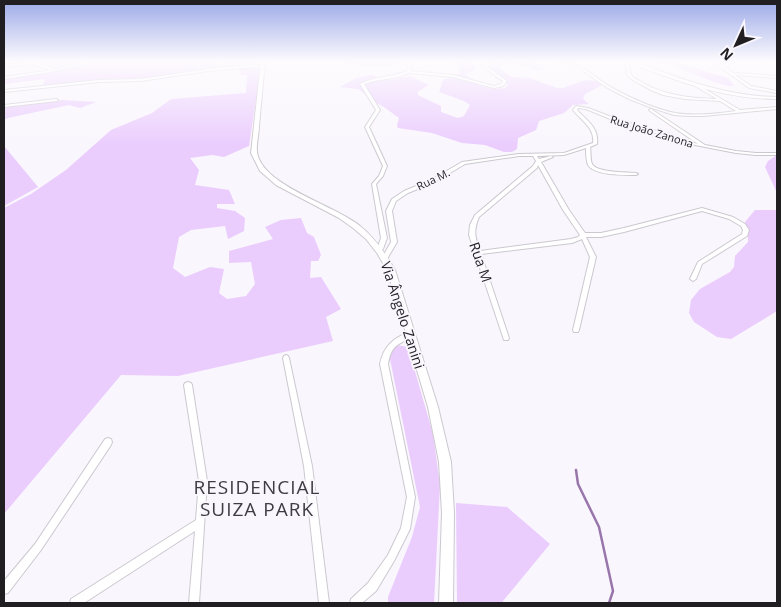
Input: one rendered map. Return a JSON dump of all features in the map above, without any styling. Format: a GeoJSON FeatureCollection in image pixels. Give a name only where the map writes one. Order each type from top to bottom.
{"type":"FeatureCollection","features":[{"type":"Feature","properties":{"kind":"street"},"geometry":{"type":"LineString","coordinates":[[4,91],[20,89]]}},
{"type":"Feature","properties":{"kind":"street","name":"Via Ângelo Zanini"},"geometry":{"type":"LineString","coordinates":[[261,89],[253,146],[259,165],[269,177],[287,190],[356,225],[380,249],[385,258],[433,407],[445,462],[448,513],[446,603]]}},
{"type":"Feature","properties":{"kind":"street"},"geometry":{"type":"LineString","coordinates":[[365,89],[378,110],[368,127],[385,166],[381,176],[374,184],[384,238],[380,249]]}},
{"type":"Feature","properties":{"kind":"street"},"geometry":{"type":"LineString","coordinates":[[615,89],[642,103],[706,147]]}},
{"type":"Feature","properties":{"kind":"street"},"geometry":{"type":"LineString","coordinates":[[656,89],[683,99],[721,100]]}},
{"type":"Feature","properties":{"kind":"street"},"geometry":{"type":"LineString","coordinates":[[703,89],[739,111]]}},
{"type":"Feature","properties":{"kind":"street"},"geometry":{"type":"LineString","coordinates":[[716,89],[737,95],[777,98]]}},
{"type":"Feature","properties":{"kind":"street"},"geometry":{"type":"LineString","coordinates":[[763,89],[777,92]]}},
{"type":"Feature","properties":{"kind":"street"},"geometry":{"type":"LineString","coordinates":[[4,106],[56,100]]}},
{"type":"Feature","properties":{"kind":"street"},"geometry":{"type":"LineString","coordinates":[[642,103],[673,114],[689,116],[777,108]]}},
{"type":"Feature","properties":{"kind":"street","name":"Rua João Zanona"},"geometry":{"type":"LineString","coordinates":[[588,148],[595,144],[597,136],[594,130],[579,116],[575,110],[577,107],[583,107],[609,118],[684,142],[706,147],[777,154]]}},
{"type":"Feature","properties":{"kind":"street"},"geometry":{"type":"LineString","coordinates":[[538,161],[555,155],[588,148],[590,164],[593,167],[604,171],[636,174]]}},
{"type":"Feature","properties":{"kind":"street"},"geometry":{"type":"LineString","coordinates":[[534,154],[555,155]]}},
{"type":"Feature","properties":{"kind":"street"},"geometry":{"type":"LineString","coordinates":[[534,154],[566,210],[583,235],[593,261],[576,330]]}},
{"type":"Feature","properties":{"kind":"street","name":"Rua M."},"geometry":{"type":"LineString","coordinates":[[385,258],[394,242],[389,211],[394,200],[464,163],[534,154]]}},
{"type":"Feature","properties":{"kind":"street","name":"Rua M"},"geometry":{"type":"LineString","coordinates":[[506,338],[472,235],[472,225],[477,216],[535,167],[538,161]]}},
{"type":"Feature","properties":{"kind":"street"},"geometry":{"type":"LineString","coordinates":[[478,253],[572,241],[583,235],[602,235],[702,209],[716,212],[743,226],[746,230],[745,235],[700,263],[693,278]]}},
{"type":"Feature","properties":{"kind":"street"},"geometry":{"type":"LineString","coordinates":[[355,603],[372,588],[391,558],[405,528],[411,497],[384,364],[388,348],[396,341],[411,334]]}},
{"type":"Feature","properties":{"kind":"street"},"geometry":{"type":"LineString","coordinates":[[286,358],[308,466],[324,603]]}},
{"type":"Feature","properties":{"kind":"street"},"geometry":{"type":"LineString","coordinates":[[188,385],[203,482],[194,603]]}},
{"type":"Feature","properties":{"kind":"street"},"geometry":{"type":"LineString","coordinates":[[4,589],[38,547],[108,442]]}},
{"type":"Feature","properties":{"kind":"street"},"geometry":{"type":"LineString","coordinates":[[75,603],[200,522]]}},
{"type":"Feature","properties":{"kind":"shaded area"},"geometry":{"type":"Polygon","coordinates":[[[246,89],[258,89],[249,146],[224,157],[212,155],[190,158],[199,170],[195,185],[229,190],[235,204],[217,204],[217,208],[235,211],[245,218],[244,231],[228,239],[225,226],[191,230],[179,237],[173,268],[185,277],[210,267],[224,269],[219,293],[227,299],[246,296],[255,284],[251,262],[229,263],[229,251],[273,239],[265,227],[281,220],[301,218],[307,233],[314,237],[321,255],[318,261],[311,261],[310,278],[321,277],[341,309],[326,317],[333,341],[178,376],[121,375],[4,514],[4,208],[31,194],[66,170],[111,130],[152,113],[171,99],[246,93],[246,89]]]}},
{"type":"Feature","properties":{"kind":"shaded area"},"geometry":{"type":"Polygon","coordinates":[[[358,89],[422,89],[417,92],[418,95],[441,106],[441,112],[458,118],[464,116],[470,105],[439,92],[440,89],[594,89],[585,94],[583,99],[589,104],[573,105],[564,113],[539,121],[536,130],[518,138],[517,149],[512,152],[504,152],[485,145],[462,143],[432,133],[398,128],[399,118],[358,89]]]}},
{"type":"Feature","properties":{"kind":"shaded area"},"geometry":{"type":"Polygon","coordinates":[[[61,100],[96,102],[80,108],[69,105],[4,120],[4,107],[61,100]]]}},
{"type":"Feature","properties":{"kind":"shaded area"},"geometry":{"type":"Polygon","coordinates":[[[4,146],[38,187],[4,206],[4,146]]]}},
{"type":"Feature","properties":{"kind":"shaded area"},"geometry":{"type":"Polygon","coordinates":[[[777,155],[777,193],[765,167],[768,161],[777,155]]]}},
{"type":"Feature","properties":{"kind":"shaded area"},"geometry":{"type":"Polygon","coordinates":[[[755,210],[777,210],[777,311],[731,339],[717,337],[694,322],[689,313],[691,300],[700,289],[730,272],[734,267],[735,256],[748,242],[745,222],[755,210]]]}},
{"type":"Feature","properties":{"kind":"shaded area"},"geometry":{"type":"Polygon","coordinates":[[[397,345],[408,347],[433,434],[440,485],[434,603],[388,603],[388,597],[412,537],[420,507],[390,359],[397,345]]]}},
{"type":"Feature","properties":{"kind":"shaded area"},"geometry":{"type":"Polygon","coordinates":[[[456,503],[507,507],[550,544],[503,603],[457,603],[456,503]]]}},
{"type":"Feature","properties":{"kind":"waterway"},"geometry":{"type":"LineString","coordinates":[[576,470],[578,484],[599,527],[613,591],[609,603]]}},
{"type":"Feature","properties":{"kind":"district","name":"RESIDENCIAL SUIZA PARK"},"geometry":{"type":"Point","coordinates":[257,498]}}]}
